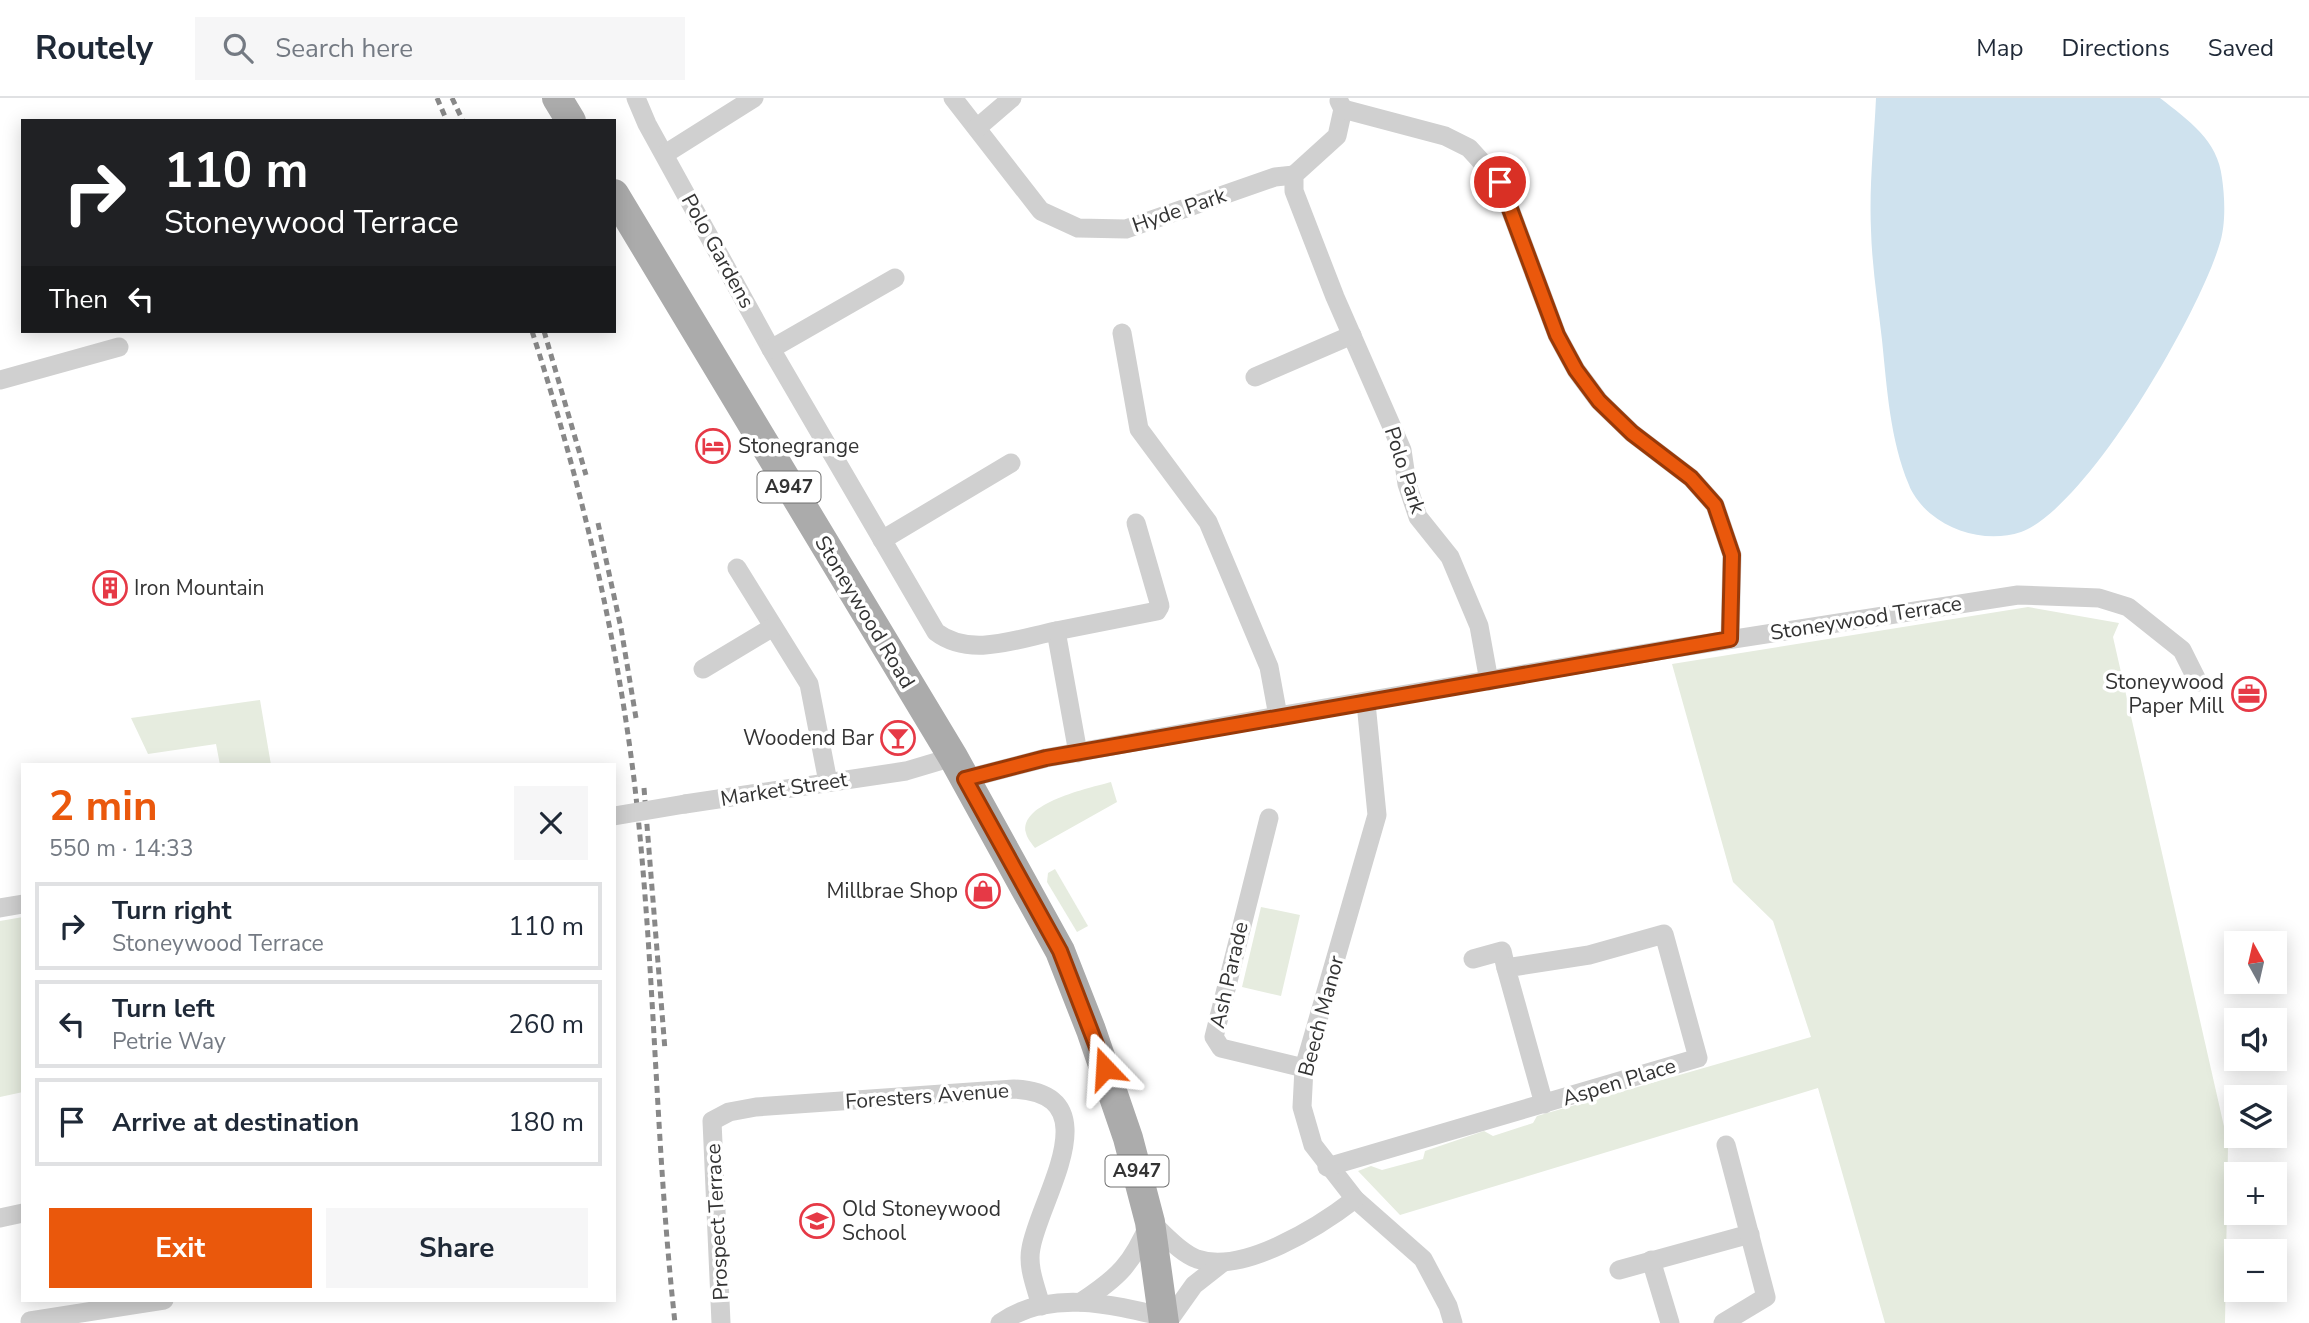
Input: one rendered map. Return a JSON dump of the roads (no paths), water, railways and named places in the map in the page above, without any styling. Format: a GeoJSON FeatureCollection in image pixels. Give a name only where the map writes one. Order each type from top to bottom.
{"type":"FeatureCollection","features":[{"type":"Feature","properties":{"kind":"main road"},"geometry":{"type":"LineString","coordinates":[[557,98],[570,119]]}},
{"type":"Feature","properties":{"kind":"main road","name":"Stoneywood Road"},"geometry":{"type":"LineString","coordinates":[[616,197],[959,768]]}},
{"type":"Feature","properties":{"kind":"main road","name":"A947"},"geometry":{"type":"LineString","coordinates":[[959,768],[1050,931],[1072,976],[1120,1111],[1150,1222],[1165,1321]]}},
{"type":"Feature","properties":{"kind":"street","name":"Polo Gardens"},"geometry":{"type":"LineString","coordinates":[[636,98],[771,349],[936,632],[952,644],[982,646],[1157,611],[1160,606],[1136,523]]}},
{"type":"Feature","properties":{"kind":"street"},"geometry":{"type":"LineString","coordinates":[[665,154],[754,98]]}},
{"type":"Feature","properties":{"kind":"street","name":"Hyde Park"},"geometry":{"type":"LineString","coordinates":[[953,98],[1041,211],[1077,229],[1126,229],[1275,177],[1294,175]]}},
{"type":"Feature","properties":{"kind":"street"},"geometry":{"type":"LineString","coordinates":[[977,128],[1012,98]]}},
{"type":"Feature","properties":{"kind":"street"},"geometry":{"type":"LineString","coordinates":[[1294,175],[1337,136],[1340,104],[1445,136],[1469,148],[1500,182],[1557,335],[1576,370],[1607,409],[1632,433],[1691,478],[1715,505],[1732,555],[1730,639]]}},
{"type":"Feature","properties":{"kind":"street","name":"Polo Park"},"geometry":{"type":"LineString","coordinates":[[1294,175],[1294,191],[1402,450],[1407,484],[1418,517],[1450,557],[1479,626],[1489,681]]}},
{"type":"Feature","properties":{"kind":"street"},"geometry":{"type":"LineString","coordinates":[[771,349],[895,278]]}},
{"type":"Feature","properties":{"kind":"street"},"geometry":{"type":"LineString","coordinates":[[1122,333],[1139,429],[1208,522],[1269,667],[1278,716]]}},
{"type":"Feature","properties":{"kind":"street"},"geometry":{"type":"LineString","coordinates":[[1255,377],[1352,335]]}},
{"type":"Feature","properties":{"kind":"street"},"geometry":{"type":"LineString","coordinates":[[0,380],[119,347]]}},
{"type":"Feature","properties":{"kind":"street"},"geometry":{"type":"LineString","coordinates":[[882,540],[1011,463]]}},
{"type":"Feature","properties":{"kind":"street"},"geometry":{"type":"LineString","coordinates":[[737,568],[809,684],[828,782]]}},
{"type":"Feature","properties":{"kind":"street","name":"Stoneywood Terrace"},"geometry":{"type":"LineString","coordinates":[[959,768],[1078,752],[1730,639],[2018,595],[2085,597],[2128,607],[2182,650],[2199,682]]}},
{"type":"Feature","properties":{"kind":"street"},"geometry":{"type":"LineString","coordinates":[[703,669],[773,627]]}},
{"type":"Feature","properties":{"kind":"street"},"geometry":{"type":"LineString","coordinates":[[1056,631],[1078,752]]}},
{"type":"Feature","properties":{"kind":"street","name":"Beech Manor"},"geometry":{"type":"LineString","coordinates":[[1366,703],[1377,815],[1304,1068],[1302,1107],[1312,1145],[1355,1199],[1423,1259],[1448,1306],[1453,1323]]}},
{"type":"Feature","properties":{"kind":"street","name":"Market Street"},"geometry":{"type":"LineString","coordinates":[[616,816],[906,771],[959,768]]}},
{"type":"Feature","properties":{"kind":"street","name":"Ash Parade"},"geometry":{"type":"LineString","coordinates":[[1269,818],[1214,1037],[1221,1048],[1304,1068]]}},
{"type":"Feature","properties":{"kind":"street"},"geometry":{"type":"LineString","coordinates":[[0,908],[21,904]]}},
{"type":"Feature","properties":{"kind":"street","name":"Aspen Place"},"geometry":{"type":"LineString","coordinates":[[1328,1167],[1544,1104],[1698,1058],[1664,934],[1589,955],[1506,968],[1544,1104]]}},
{"type":"Feature","properties":{"kind":"street"},"geometry":{"type":"LineString","coordinates":[[1473,960],[1502,951],[1506,968]]}},
{"type":"Feature","properties":{"kind":"street","name":"Foresters Avenue"},"geometry":{"type":"LineString","coordinates":[[712,1121],[729,1112],[780,1105],[1014,1089],[1045,1096],[1060,1113],[1066,1140],[1030,1252],[1032,1277],[1041,1306]]}},
{"type":"Feature","properties":{"kind":"street","name":"Prospect Terrace"},"geometry":{"type":"LineString","coordinates":[[712,1121],[721,1323]]}},
{"type":"Feature","properties":{"kind":"street"},"geometry":{"type":"LineString","coordinates":[[1723,1323],[1748,1316],[1766,1297],[1726,1145]]}},
{"type":"Feature","properties":{"kind":"street"},"geometry":{"type":"LineString","coordinates":[[1000,1323],[1041,1306],[1080,1302],[1106,1303],[1165,1321],[1194,1284],[1222,1263],[1290,1240],[1355,1199]]}},
{"type":"Feature","properties":{"kind":"street"},"geometry":{"type":"LineString","coordinates":[[0,1218],[21,1213]]}},
{"type":"Feature","properties":{"kind":"street"},"geometry":{"type":"LineString","coordinates":[[1080,1302],[1103,1287],[1135,1257],[1150,1222],[1190,1255],[1222,1263]]}},
{"type":"Feature","properties":{"kind":"street"},"geometry":{"type":"LineString","coordinates":[[1619,1270],[1750,1234]]}},
{"type":"Feature","properties":{"kind":"street"},"geometry":{"type":"LineString","coordinates":[[1651,1261],[1670,1323]]}},
{"type":"Feature","properties":{"kind":"street"},"geometry":{"type":"LineString","coordinates":[[30,1321],[74,1307],[138,1302]]}},
{"type":"Feature","properties":{"kind":"water"},"geometry":{"type":"Polygon","coordinates":[[[1876,98],[2160,98],[2200,132],[2215,153],[2223,186],[2224,221],[2219,246],[2189,316],[2137,406],[2108,449],[2048,515],[2021,532],[1986,536],[1951,527],[1921,505],[1910,489],[1897,450],[1890,414],[1873,258],[1871,197],[1876,98]]]}},
{"type":"Feature","properties":{"kind":"railway"},"geometry":{"type":"LineString","coordinates":[[437,98],[446,119]]}},
{"type":"Feature","properties":{"kind":"railway"},"geometry":{"type":"LineString","coordinates":[[452,98],[462,119]]}},
{"type":"Feature","properties":{"kind":"railway"},"geometry":{"type":"LineString","coordinates":[[533,333],[594,552],[626,722],[641,847],[663,1187],[675,1323]]}},
{"type":"Feature","properties":{"kind":"railway"},"geometry":{"type":"LineString","coordinates":[[545,333],[586,475]]}},
{"type":"Feature","properties":{"kind":"railway"},"geometry":{"type":"LineString","coordinates":[[598,523],[621,628],[636,718]]}},
{"type":"Feature","properties":{"kind":"railway"},"geometry":{"type":"LineString","coordinates":[[644,788],[665,1050]]}},
{"type":"Feature","properties":{"kind":"place","name":"Stonegrange"},"geometry":{"type":"Point","coordinates":[713,446]}},
{"type":"Feature","properties":{"kind":"place","name":"Iron Mountain"},"geometry":{"type":"Point","coordinates":[110,588]}},
{"type":"Feature","properties":{"kind":"place","name":"Stoneywood Paper Mill"},"geometry":{"type":"Point","coordinates":[2249,694]}},
{"type":"Feature","properties":{"kind":"place","name":"Woodend Bar"},"geometry":{"type":"Point","coordinates":[898,738]}},
{"type":"Feature","properties":{"kind":"place","name":"Millbrae Shop"},"geometry":{"type":"Point","coordinates":[983,891]}},
{"type":"Feature","properties":{"kind":"place","name":"Old Stoneywood School"},"geometry":{"type":"Point","coordinates":[817,1221]}}]}
